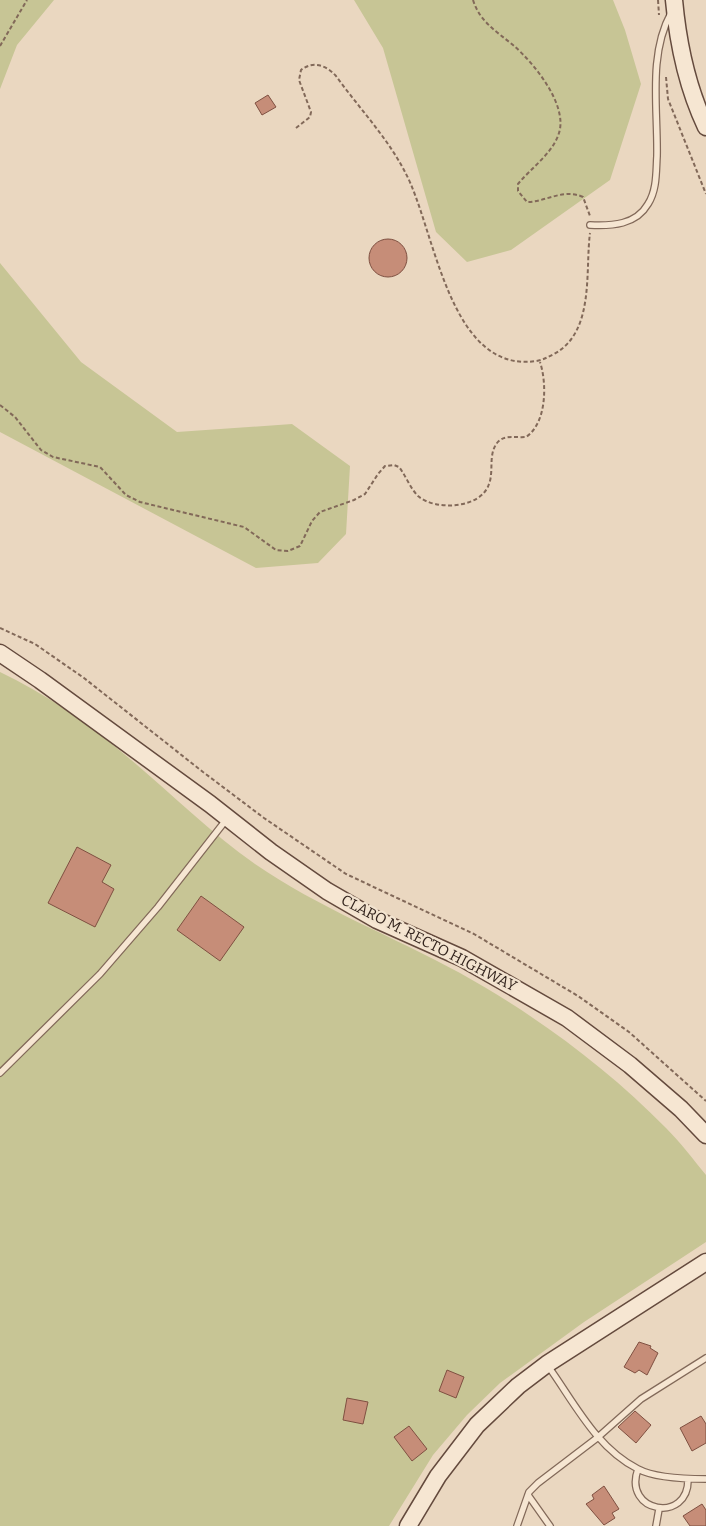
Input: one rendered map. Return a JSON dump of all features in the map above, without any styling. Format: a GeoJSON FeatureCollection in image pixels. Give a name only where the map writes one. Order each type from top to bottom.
{"type":"FeatureCollection","features":[{"type":"Feature","properties":{"kind":"main road"},"geometry":{"type":"LineString","coordinates":[[674,3],[681,53],[690,87],[706,127]]}},
{"type":"Feature","properties":{"kind":"main road","name":"CLARO M. RECTO HIGHWAY"},"geometry":{"type":"LineString","coordinates":[[0,654],[46,684],[328,891],[377,920],[462,958],[567,1018],[630,1065],[681,1109],[706,1135]]}},
{"type":"Feature","properties":{"kind":"main road"},"geometry":{"type":"LineString","coordinates":[[408,1526],[438,1476],[477,1425],[518,1386],[547,1364],[706,1262]]}},
{"type":"Feature","properties":{"kind":"lane"},"geometry":{"type":"LineString","coordinates":[[590,225],[618,225],[631,220],[648,205],[653,193],[656,178],[657,61],[661,34],[674,3]]}},
{"type":"Feature","properties":{"kind":"lane"},"geometry":{"type":"LineString","coordinates":[[0,1073],[100,974],[158,907],[227,818]]}},
{"type":"Feature","properties":{"kind":"lane"},"geometry":{"type":"LineString","coordinates":[[517,1526],[528,1495],[538,1483],[597,1438],[641,1399],[706,1358]]}},
{"type":"Feature","properties":{"kind":"lane"},"geometry":{"type":"LineString","coordinates":[[547,1364],[597,1438],[638,1470],[688,1479],[706,1479]]}},
{"type":"Feature","properties":{"kind":"lane"},"geometry":{"type":"LineString","coordinates":[[638,1470],[636,1481],[638,1493],[645,1502],[659,1509],[668,1508],[680,1502],[687,1491],[688,1479]]}},
{"type":"Feature","properties":{"kind":"lane"},"geometry":{"type":"LineString","coordinates":[[528,1495],[550,1526]]}},
{"type":"Feature","properties":{"kind":"lane"},"geometry":{"type":"LineString","coordinates":[[656,1526],[659,1509]]}},
{"type":"Feature","properties":{"kind":"path"},"geometry":{"type":"LineString","coordinates":[[0,46],[27,0]]}},
{"type":"Feature","properties":{"kind":"path"},"geometry":{"type":"LineString","coordinates":[[296,128],[310,117],[311,112],[300,80],[301,70],[313,65],[327,68],[380,134],[406,174],[449,293],[464,323],[484,346],[500,356],[525,363],[540,361],[558,351],[575,334],[581,321],[590,225],[589,210],[582,197],[567,193],[527,202],[518,191],[518,184],[557,139],[561,114],[558,104],[540,77],[513,45],[481,19],[473,0]]}},
{"type":"Feature","properties":{"kind":"path"},"geometry":{"type":"LineString","coordinates":[[658,0],[661,34]]}},
{"type":"Feature","properties":{"kind":"path"},"geometry":{"type":"LineString","coordinates":[[665,71],[668,99],[706,194]]}},
{"type":"Feature","properties":{"kind":"path"},"geometry":{"type":"LineString","coordinates":[[0,405],[15,417],[35,444],[47,454],[96,465],[106,472],[126,495],[132,499],[244,528],[276,550],[288,551],[300,546],[312,521],[320,512],[365,494],[381,470],[390,465],[399,467],[419,497],[432,502],[455,506],[481,496],[489,485],[492,452],[498,442],[509,436],[526,437],[535,428],[542,408],[544,388],[540,361]]}},
{"type":"Feature","properties":{"kind":"path"},"geometry":{"type":"LineString","coordinates":[[0,628],[35,644],[84,678],[264,818],[346,874],[474,934],[578,996],[629,1032],[706,1100]]}},
{"type":"Feature","properties":{"kind":"shaded area"},"geometry":{"type":"Polygon","coordinates":[[[0,0],[54,0],[17,45],[0,89],[0,0]]]}},
{"type":"Feature","properties":{"kind":"shaded area"},"geometry":{"type":"Polygon","coordinates":[[[354,0],[613,0],[625,30],[641,84],[610,180],[511,250],[467,262],[436,232],[383,48],[354,0]]]}},
{"type":"Feature","properties":{"kind":"shaded area"},"geometry":{"type":"Polygon","coordinates":[[[0,263],[81,362],[177,432],[292,424],[350,466],[346,534],[318,563],[256,568],[0,432],[0,263]]]}},
{"type":"Feature","properties":{"kind":"shaded area"},"geometry":{"type":"Polygon","coordinates":[[[0,672],[65,709],[110,742],[221,838],[279,880],[330,908],[460,973],[542,1024],[594,1063],[643,1105],[676,1139],[706,1175],[706,1242],[584,1322],[500,1383],[467,1415],[433,1455],[389,1526],[0,1526],[0,672]]]}},
{"type":"Feature","properties":{"kind":"building"},"geometry":{"type":"Polygon","coordinates":[[[268,95],[276,107],[262,115],[255,103],[268,95]]]}},
{"type":"Feature","properties":{"kind":"building"},"geometry":{"type":"Polygon","coordinates":[[[388,239],[402,244],[407,258],[402,272],[388,277],[374,272],[369,258],[374,244],[388,239]]]}},
{"type":"Feature","properties":{"kind":"building"},"geometry":{"type":"Polygon","coordinates":[[[77,847],[111,865],[102,882],[114,889],[95,927],[48,903],[77,847]]]}},
{"type":"Feature","properties":{"kind":"building"},"geometry":{"type":"Polygon","coordinates":[[[201,896],[244,927],[220,961],[177,930],[201,896]]]}},
{"type":"Feature","properties":{"kind":"building"},"geometry":{"type":"Polygon","coordinates":[[[639,1342],[651,1346],[650,1348],[658,1353],[647,1375],[639,1370],[635,1373],[624,1367],[639,1342]]]}},
{"type":"Feature","properties":{"kind":"building"},"geometry":{"type":"Polygon","coordinates":[[[447,1370],[464,1377],[456,1398],[439,1391],[447,1370]]]}},
{"type":"Feature","properties":{"kind":"building"},"geometry":{"type":"Polygon","coordinates":[[[347,1398],[368,1402],[363,1424],[343,1420],[347,1398]]]}},
{"type":"Feature","properties":{"kind":"building"},"geometry":{"type":"Polygon","coordinates":[[[635,1411],[651,1425],[636,1443],[618,1427],[635,1411]]]}},
{"type":"Feature","properties":{"kind":"building"},"geometry":{"type":"Polygon","coordinates":[[[701,1416],[706,1424],[706,1443],[692,1451],[680,1428],[701,1416]]]}},
{"type":"Feature","properties":{"kind":"building"},"geometry":{"type":"Polygon","coordinates":[[[409,1426],[427,1449],[412,1461],[394,1437],[409,1426]]]}},
{"type":"Feature","properties":{"kind":"building"},"geometry":{"type":"Polygon","coordinates":[[[604,1486],[619,1509],[612,1513],[615,1518],[604,1525],[586,1504],[594,1499],[592,1495],[604,1486]]]}},
{"type":"Feature","properties":{"kind":"building"},"geometry":{"type":"Polygon","coordinates":[[[702,1504],[706,1510],[706,1526],[690,1526],[683,1516],[702,1504]]]}}]}
